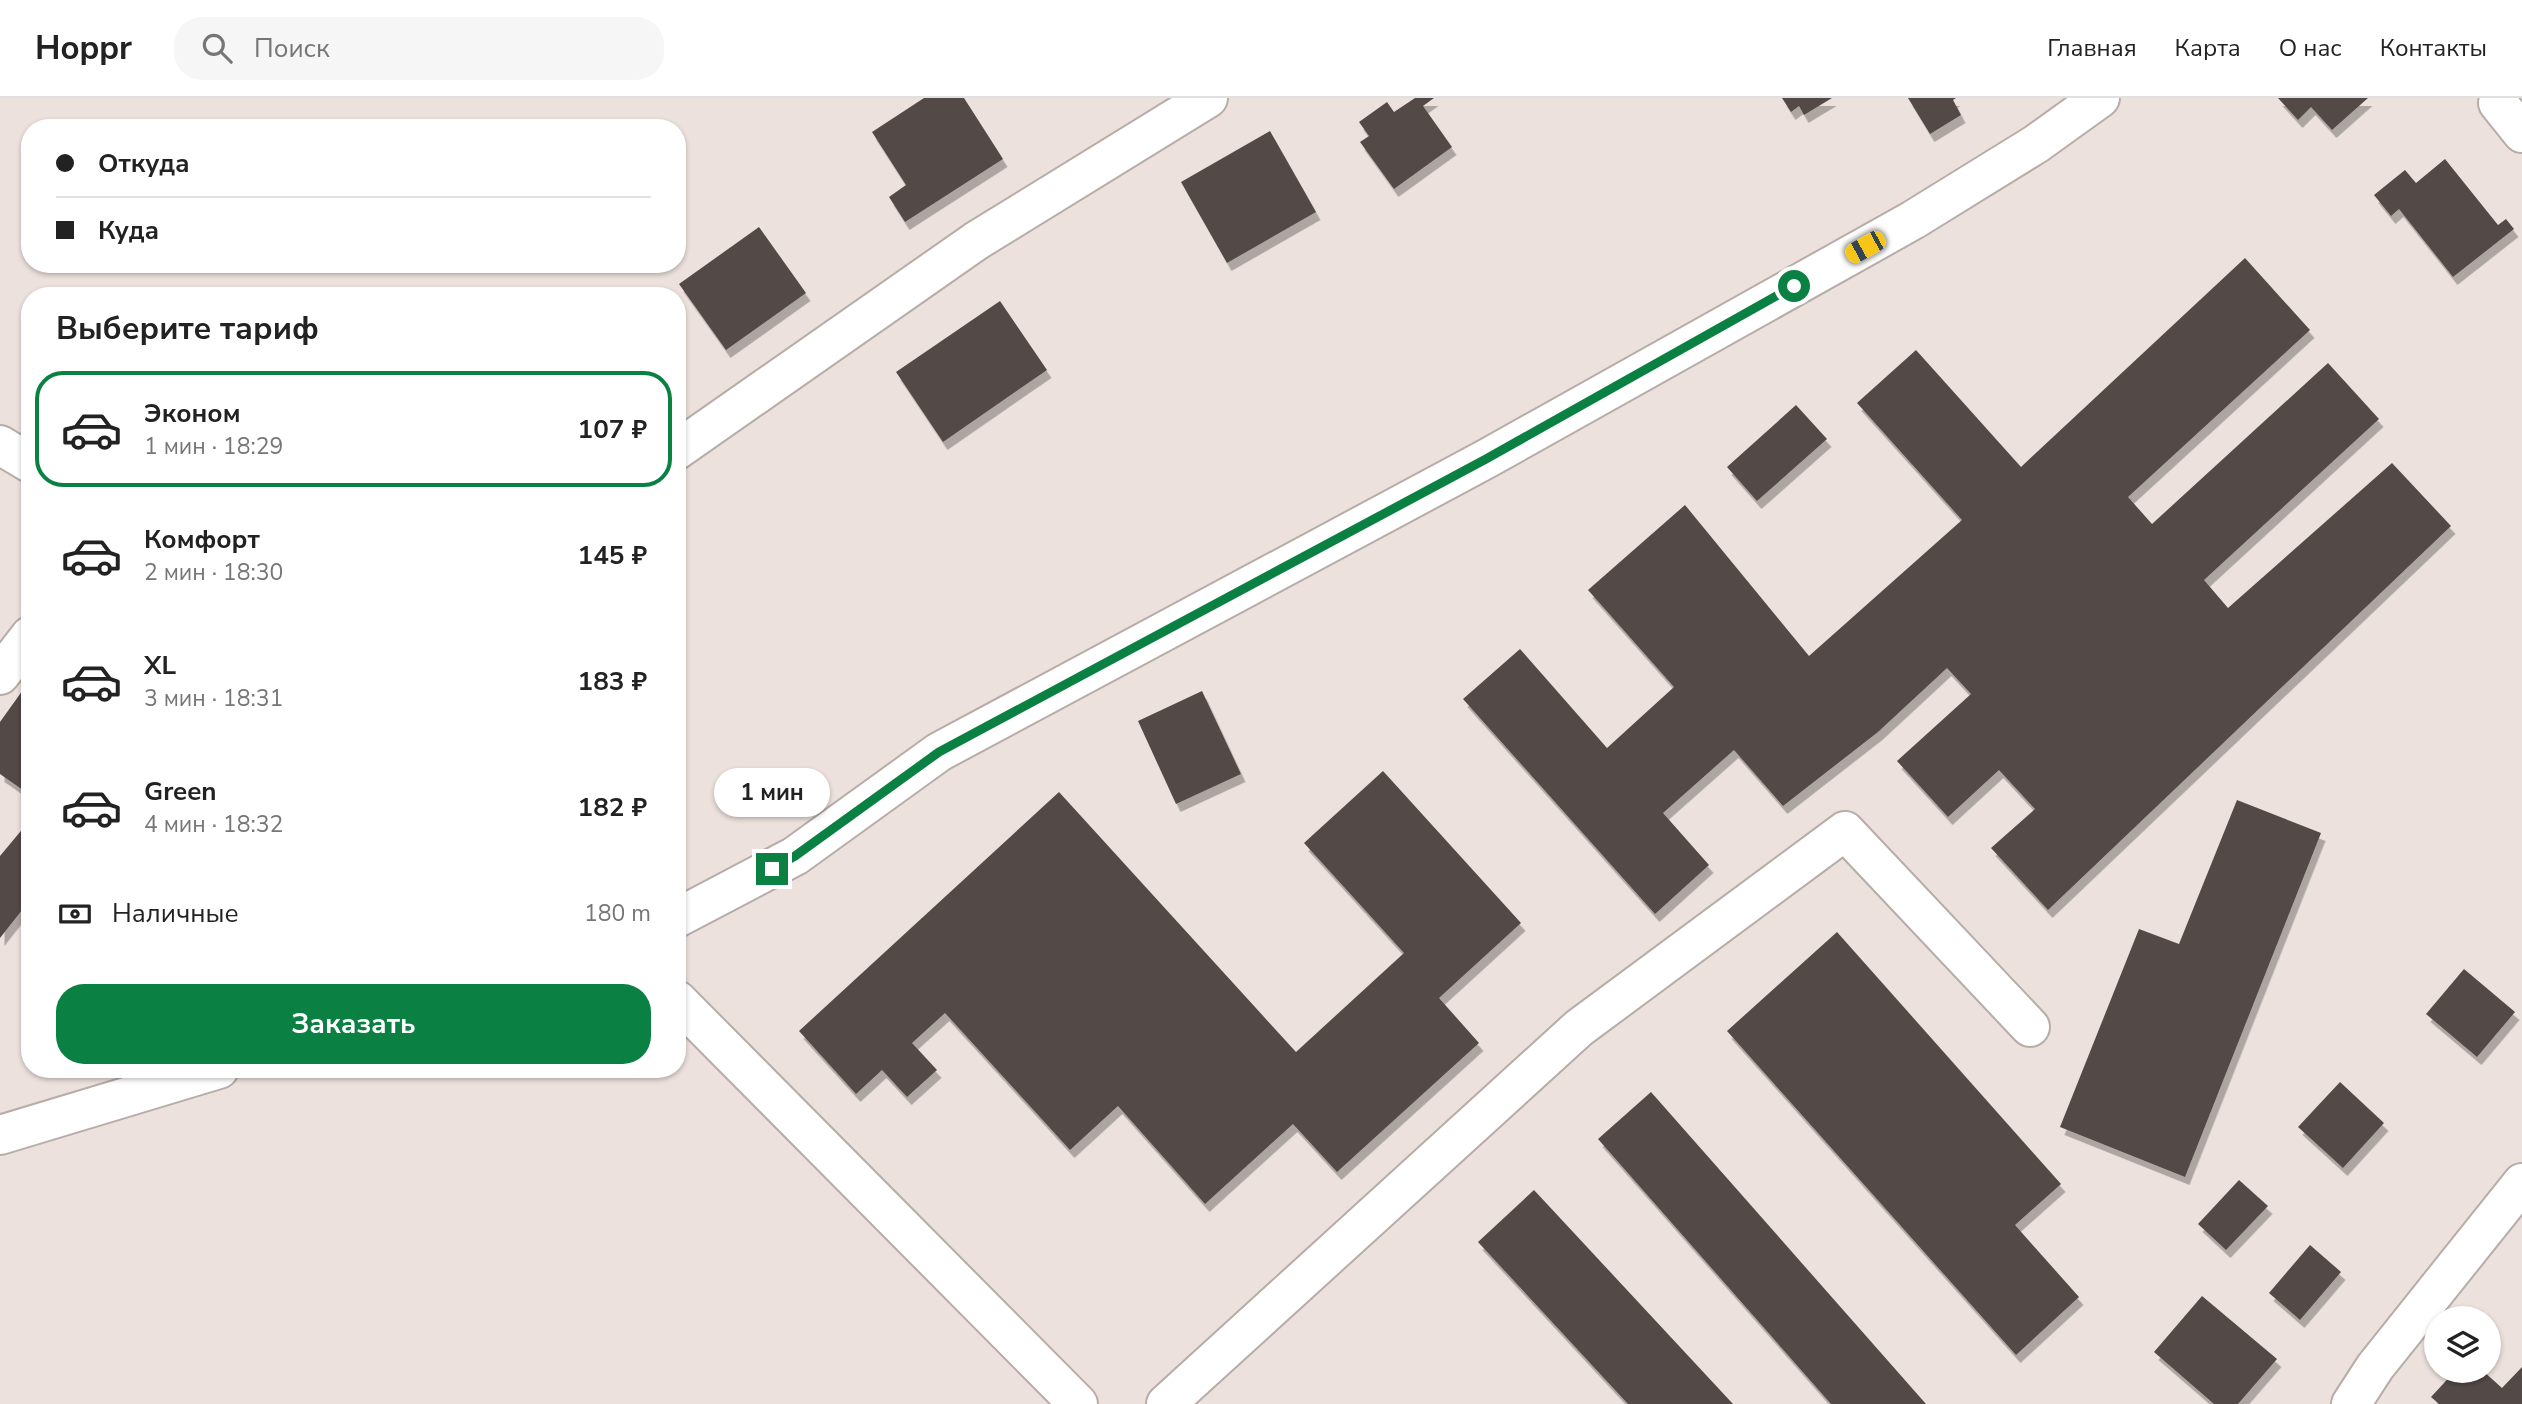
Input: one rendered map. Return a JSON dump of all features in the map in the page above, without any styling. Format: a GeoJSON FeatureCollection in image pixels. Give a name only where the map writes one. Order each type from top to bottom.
{"type":"FeatureCollection","features":[{"type":"Feature","properties":{"kind":"street"},"geometry":{"type":"LineString","coordinates":[[686,444],[976,241],[1208,98]]}},
{"type":"Feature","properties":{"kind":"street"},"geometry":{"type":"LineString","coordinates":[[686,913],[795,856],[939,752],[1486,459],[1888,234],[2036,144],[2100,98]]}},
{"type":"Feature","properties":{"kind":"street"},"geometry":{"type":"LineString","coordinates":[[2498,103],[2522,133]]}},
{"type":"Feature","properties":{"kind":"street"},"geometry":{"type":"LineString","coordinates":[[0,445],[21,458]]}},
{"type":"Feature","properties":{"kind":"street"},"geometry":{"type":"LineString","coordinates":[[0,675],[21,648]]}},
{"type":"Feature","properties":{"kind":"street"},"geometry":{"type":"LineString","coordinates":[[1166,1404],[1579,1028],[1845,831],[2030,1027]]}},
{"type":"Feature","properties":{"kind":"street"},"geometry":{"type":"LineString","coordinates":[[686,1009],[1078,1404]]}},
{"type":"Feature","properties":{"kind":"street"},"geometry":{"type":"LineString","coordinates":[[0,1135],[189,1078]]}},
{"type":"Feature","properties":{"kind":"street"},"geometry":{"type":"LineString","coordinates":[[2351,1404],[2375,1367],[2522,1183]]}},
{"type":"Feature","properties":{"kind":"building"},"geometry":{"type":"Polygon","coordinates":[[[924,98],[964,98],[1003,159],[905,222],[889,197],[906,185],[872,132],[924,98]]]}},
{"type":"Feature","properties":{"kind":"building"},"geometry":{"type":"Polygon","coordinates":[[[1415,98],[1434,98],[1423,106],[1452,147],[1394,189],[1360,142],[1369,136],[1359,122],[1387,102],[1394,112],[1415,98]]]}},
{"type":"Feature","properties":{"kind":"building"},"geometry":{"type":"Polygon","coordinates":[[[1782,98],[1832,98],[1804,115],[1799,106],[1791,112],[1782,98]]]}},
{"type":"Feature","properties":{"kind":"building"},"geometry":{"type":"Polygon","coordinates":[[[1908,98],[1956,98],[1953,100],[1961,115],[1930,134],[1908,98]]]}},
{"type":"Feature","properties":{"kind":"building"},"geometry":{"type":"Polygon","coordinates":[[[2278,98],[2368,98],[2332,130],[2311,107],[2298,120],[2278,98]]]}},
{"type":"Feature","properties":{"kind":"building"},"geometry":{"type":"Polygon","coordinates":[[[1270,131],[1316,212],[1227,263],[1181,182],[1270,131]]]}},
{"type":"Feature","properties":{"kind":"building"},"geometry":{"type":"Polygon","coordinates":[[[2445,159],[2498,225],[2506,219],[2514,229],[2453,277],[2399,209],[2391,216],[2374,195],[2405,170],[2416,183],[2445,159]]]}},
{"type":"Feature","properties":{"kind":"building"},"geometry":{"type":"Polygon","coordinates":[[[759,227],[806,293],[726,350],[686,294],[686,287],[679,284],[759,227]]]}},
{"type":"Feature","properties":{"kind":"building"},"geometry":{"type":"Polygon","coordinates":[[[2245,258],[2310,330],[2128,497],[2152,524],[2328,363],[2379,419],[2204,580],[2228,608],[2392,463],[2451,526],[2048,910],[1991,848],[2035,809],[1999,770],[1948,817],[1897,761],[1971,694],[1947,668],[1878,732],[1783,806],[1734,750],[1663,813],[1709,865],[1655,914],[1463,699],[1520,649],[1607,748],[1674,687],[1588,590],[1685,505],[1809,656],[1962,520],[1857,403],[1916,350],[2021,467],[2245,258]]]}},
{"type":"Feature","properties":{"kind":"building"},"geometry":{"type":"Polygon","coordinates":[[[1000,301],[1047,370],[943,442],[896,372],[1000,301]]]}},
{"type":"Feature","properties":{"kind":"building"},"geometry":{"type":"Polygon","coordinates":[[[1796,405],[1827,439],[1757,501],[1727,467],[1796,405]]]}},
{"type":"Feature","properties":{"kind":"building"},"geometry":{"type":"Polygon","coordinates":[[[1202,691],[1241,774],[1176,804],[1138,721],[1202,691]]]}},
{"type":"Feature","properties":{"kind":"building"},"geometry":{"type":"Polygon","coordinates":[[[21,693],[21,789],[0,774],[0,722],[21,693]]]}},
{"type":"Feature","properties":{"kind":"building"},"geometry":{"type":"Polygon","coordinates":[[[1383,771],[1521,923],[1439,998],[1479,1043],[1337,1172],[1293,1124],[1205,1204],[1118,1106],[1070,1150],[945,1013],[912,1043],[937,1070],[907,1097],[882,1070],[856,1094],[799,1031],[1059,792],[1296,1052],[1404,953],[1304,843],[1383,771]]]}},
{"type":"Feature","properties":{"kind":"building"},"geometry":{"type":"Polygon","coordinates":[[[2237,800],[2321,833],[2185,1177],[2060,1127],[2139,929],[2179,944],[2237,800]]]}},
{"type":"Feature","properties":{"kind":"building"},"geometry":{"type":"Polygon","coordinates":[[[21,831],[21,911],[0,938],[0,856],[21,831]]]}},
{"type":"Feature","properties":{"kind":"building"},"geometry":{"type":"Polygon","coordinates":[[[1837,932],[2061,1184],[2015,1225],[2079,1297],[2016,1355],[1727,1031],[1837,932]]]}},
{"type":"Feature","properties":{"kind":"building"},"geometry":{"type":"Polygon","coordinates":[[[2464,969],[2515,1012],[2477,1057],[2426,1014],[2464,969]]]}},
{"type":"Feature","properties":{"kind":"building"},"geometry":{"type":"Polygon","coordinates":[[[2340,1082],[2384,1123],[2343,1168],[2298,1127],[2340,1082]]]}},
{"type":"Feature","properties":{"kind":"building"},"geometry":{"type":"Polygon","coordinates":[[[1651,1092],[1926,1404],[1831,1404],[1598,1139],[1651,1092]]]}},
{"type":"Feature","properties":{"kind":"building"},"geometry":{"type":"Polygon","coordinates":[[[2239,1180],[2268,1206],[2226,1250],[2198,1224],[2239,1180]]]}},
{"type":"Feature","properties":{"kind":"building"},"geometry":{"type":"Polygon","coordinates":[[[1534,1190],[1733,1404],[1628,1404],[1478,1242],[1534,1190]]]}},
{"type":"Feature","properties":{"kind":"building"},"geometry":{"type":"Polygon","coordinates":[[[2310,1245],[2341,1272],[2300,1320],[2269,1293],[2310,1245]]]}},
{"type":"Feature","properties":{"kind":"building"},"geometry":{"type":"Polygon","coordinates":[[[2202,1296],[2277,1359],[2238,1404],[2214,1404],[2154,1352],[2202,1296]]]}},
{"type":"Feature","properties":{"kind":"building"},"geometry":{"type":"Polygon","coordinates":[[[2522,1367],[2522,1404],[2439,1404],[2431,1397],[2444,1383],[2496,1383],[2502,1388],[2522,1367]]]}},
{"type":"Feature","properties":{"kind":"route"},"geometry":{"type":"LineString","coordinates":[[772,869],[795,856],[939,752],[1486,459],[1794,286]]}}]}
